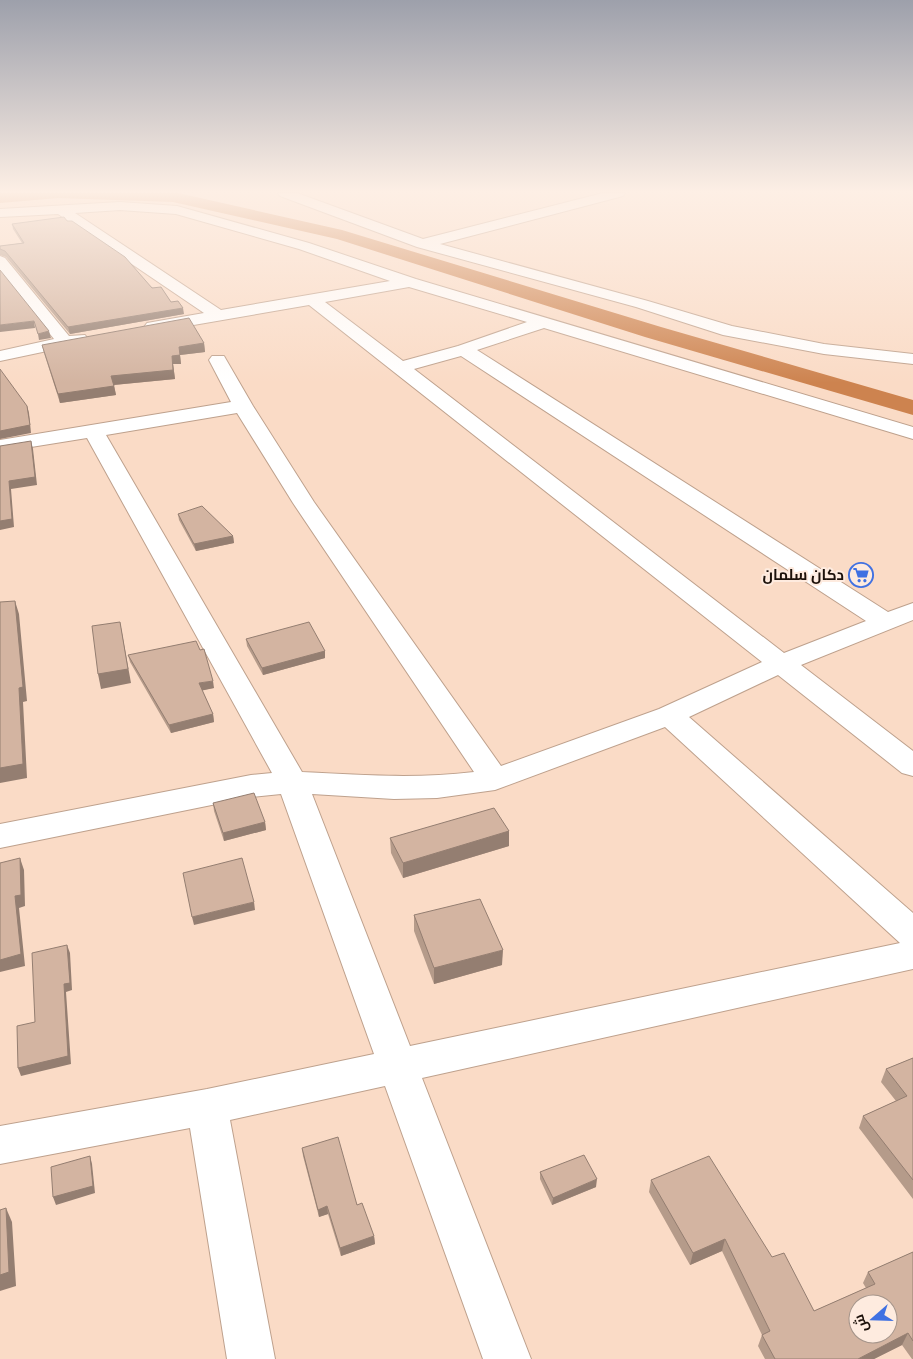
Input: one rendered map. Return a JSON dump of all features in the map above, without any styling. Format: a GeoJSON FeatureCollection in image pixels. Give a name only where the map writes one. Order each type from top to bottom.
{"type":"FeatureCollection","features":[{"type":"Feature","properties":{"kind":"street"},"geometry":{"type":"LineString","coordinates":[[131,256],[220,316]]}},
{"type":"Feature","properties":{"kind":"street"},"geometry":{"type":"LineString","coordinates":[[335,256],[410,282],[913,433]]}},
{"type":"Feature","properties":{"kind":"street"},"geometry":{"type":"LineString","coordinates":[[468,256],[633,301],[729,331],[815,348],[913,359]]}},
{"type":"Feature","properties":{"kind":"street"},"geometry":{"type":"LineString","coordinates":[[0,261],[65,342]]}},
{"type":"Feature","properties":{"kind":"street"},"geometry":{"type":"LineString","coordinates":[[141,329],[410,282]]}},
{"type":"Feature","properties":{"kind":"street"},"geometry":{"type":"LineString","coordinates":[[313,300],[398,368],[913,766]]}},
{"type":"Feature","properties":{"kind":"street"},"geometry":{"type":"LineString","coordinates":[[398,368],[464,350],[473,345],[545,322]]}},
{"type":"Feature","properties":{"kind":"street"},"geometry":{"type":"LineString","coordinates":[[0,356],[94,337]]}},
{"type":"Feature","properties":{"kind":"street"},"geometry":{"type":"LineString","coordinates":[[464,350],[903,618]]}},
{"type":"Feature","properties":{"kind":"street"},"geometry":{"type":"LineString","coordinates":[[218,360],[243,406],[304,503],[495,780]]}},
{"type":"Feature","properties":{"kind":"street"},"geometry":{"type":"LineString","coordinates":[[0,446],[243,406]]}},
{"type":"Feature","properties":{"kind":"street"},"geometry":{"type":"LineString","coordinates":[[94,432],[292,782],[400,1066],[507,1359]]}},
{"type":"Feature","properties":{"kind":"street"},"geometry":{"type":"LineString","coordinates":[[0,836],[215,792],[292,782],[394,788],[438,787],[495,780],[669,714],[782,663],[903,618]]}},
{"type":"Feature","properties":{"kind":"street"},"geometry":{"type":"LineString","coordinates":[[669,714],[913,934]]}},
{"type":"Feature","properties":{"kind":"street"},"geometry":{"type":"LineString","coordinates":[[0,1145],[207,1107],[913,955]]}},
{"type":"Feature","properties":{"kind":"street"},"geometry":{"type":"LineString","coordinates":[[207,1107],[251,1359]]}},
{"type":"Feature","properties":{"kind":"building"},"geometry":{"type":"Polygon","coordinates":[[[9,256],[124,256],[152,288],[161,287],[171,302],[178,301],[183,308],[68,327],[9,256]]]}},
{"type":"Feature","properties":{"kind":"building"},"geometry":{"type":"Polygon","coordinates":[[[0,270],[49,331],[38,334],[34,321],[0,325],[0,270]]]}},
{"type":"Feature","properties":{"kind":"building"},"geometry":{"type":"Polygon","coordinates":[[[189,318],[204,343],[179,347],[180,355],[172,356],[173,370],[111,376],[114,386],[58,394],[42,345],[189,318]]]}},
{"type":"Feature","properties":{"kind":"building"},"geometry":{"type":"Polygon","coordinates":[[[0,369],[27,406],[30,425],[0,431],[0,369]]]}},
{"type":"Feature","properties":{"kind":"building"},"geometry":{"type":"Polygon","coordinates":[[[31,441],[35,477],[9,481],[12,519],[0,521],[0,446],[31,441]]]}},
{"type":"Feature","properties":{"kind":"building"},"geometry":{"type":"Polygon","coordinates":[[[202,506],[233,536],[194,544],[178,514],[202,506]]]}},
{"type":"Feature","properties":{"kind":"building"},"geometry":{"type":"Polygon","coordinates":[[[15,601],[23,687],[19,688],[23,764],[0,768],[0,602],[15,601]]]}},
{"type":"Feature","properties":{"kind":"building"},"geometry":{"type":"Polygon","coordinates":[[[120,622],[128,669],[98,674],[92,626],[120,622]]]}},
{"type":"Feature","properties":{"kind":"building"},"geometry":{"type":"Polygon","coordinates":[[[309,622],[325,651],[262,668],[246,639],[309,622]]]}},
{"type":"Feature","properties":{"kind":"building"},"geometry":{"type":"Polygon","coordinates":[[[196,641],[200,650],[204,649],[213,681],[199,683],[213,714],[169,725],[128,655],[196,641]]]}},
{"type":"Feature","properties":{"kind":"building"},"geometry":{"type":"Polygon","coordinates":[[[254,793],[265,822],[223,833],[213,803],[254,793]]]}},
{"type":"Feature","properties":{"kind":"building"},"geometry":{"type":"Polygon","coordinates":[[[494,808],[509,831],[403,863],[390,838],[494,808]]]}},
{"type":"Feature","properties":{"kind":"building"},"geometry":{"type":"Polygon","coordinates":[[[20,858],[21,895],[15,896],[21,954],[0,960],[0,863],[20,858]]]}},
{"type":"Feature","properties":{"kind":"building"},"geometry":{"type":"Polygon","coordinates":[[[242,858],[254,902],[192,917],[183,873],[242,858]]]}},
{"type":"Feature","properties":{"kind":"building"},"geometry":{"type":"Polygon","coordinates":[[[480,899],[503,950],[434,968],[414,915],[480,899]]]}},
{"type":"Feature","properties":{"kind":"building"},"geometry":{"type":"Polygon","coordinates":[[[67,945],[70,983],[64,984],[68,1056],[18,1068],[17,1026],[35,1022],[32,953],[67,945]]]}},
{"type":"Feature","properties":{"kind":"building"},"geometry":{"type":"Polygon","coordinates":[[[913,1058],[913,1180],[863,1116],[907,1096],[886,1069],[913,1058]]]}},
{"type":"Feature","properties":{"kind":"building"},"geometry":{"type":"Polygon","coordinates":[[[338,1137],[357,1205],[362,1203],[374,1236],[340,1248],[327,1206],[318,1210],[302,1148],[338,1137]]]}},
{"type":"Feature","properties":{"kind":"building"},"geometry":{"type":"Polygon","coordinates":[[[584,1155],[597,1179],[553,1198],[540,1172],[584,1155]]]}},
{"type":"Feature","properties":{"kind":"building"},"geometry":{"type":"Polygon","coordinates":[[[90,1156],[93,1186],[53,1197],[51,1167],[90,1156]]]}},
{"type":"Feature","properties":{"kind":"building"},"geometry":{"type":"Polygon","coordinates":[[[709,1156],[772,1257],[784,1253],[814,1311],[848,1296],[848,1344],[887,1344],[858,1359],[775,1359],[762,1335],[770,1331],[725,1239],[693,1253],[651,1180],[709,1156]]]}},
{"type":"Feature","properties":{"kind":"building"},"geometry":{"type":"Polygon","coordinates":[[[6,1208],[9,1272],[0,1275],[0,1210],[6,1208]]]}},
{"type":"Feature","properties":{"kind":"building"},"geometry":{"type":"Polygon","coordinates":[[[913,1252],[913,1341],[908,1333],[898,1338],[898,1294],[852,1294],[875,1284],[868,1272],[913,1252]]]}},
{"type":"Feature","properties":{"kind":"waterway"},"geometry":{"type":"LineString","coordinates":[[411,256],[653,332],[913,408]]}},
{"type":"Feature","properties":{"kind":"place","name":"دكان سلمان"},"geometry":{"type":"Point","coordinates":[861,575]}}]}
